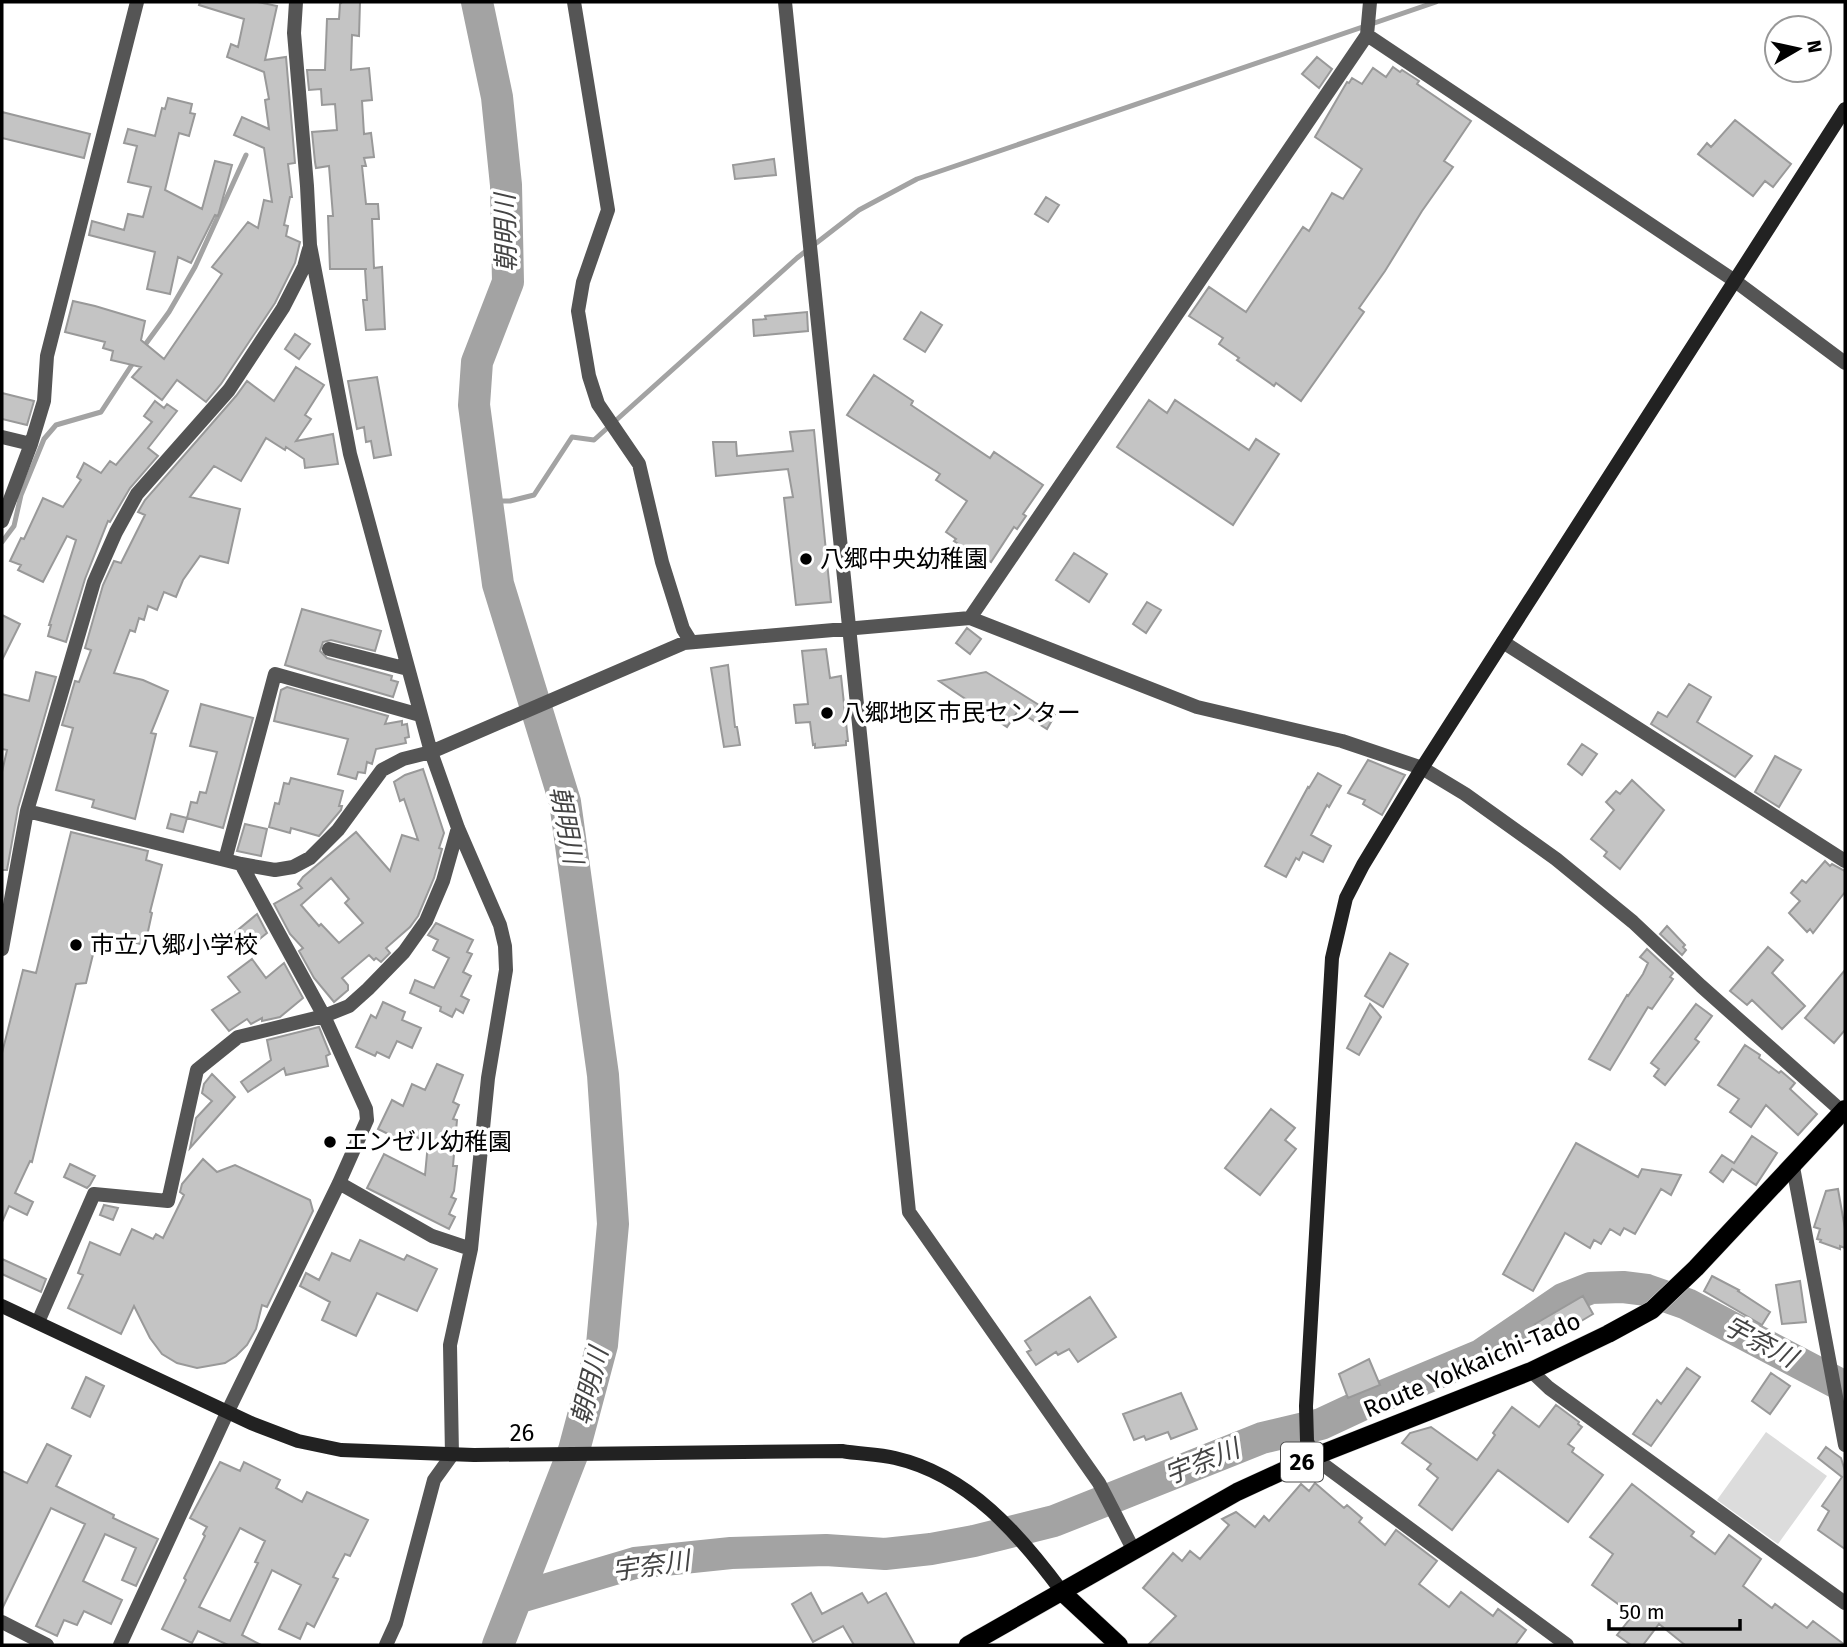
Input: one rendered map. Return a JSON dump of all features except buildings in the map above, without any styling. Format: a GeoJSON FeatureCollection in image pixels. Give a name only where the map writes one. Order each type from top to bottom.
{"type":"FeatureCollection","features":[{"type":"Feature","properties":{"kind":"main road","name":"Route Yokkaichi-Tado"},"geometry":{"type":"LineString","coordinates":[[968,1645],[1063,1593],[1310,1449],[1531,1371],[1652,1310],[1844,1112]]}},
{"type":"Feature","properties":{"kind":"main road"},"geometry":{"type":"LineString","coordinates":[[1063,1593],[1119,1645]]}},
{"type":"Feature","properties":{"kind":"street"},"geometry":{"type":"LineString","coordinates":[[2,521],[44,401],[47,356],[137,2]]}},
{"type":"Feature","properties":{"kind":"street"},"geometry":{"type":"LineString","coordinates":[[296,2],[293,33],[310,245],[350,454],[431,752],[458,828],[500,925],[506,970],[488,1078],[471,1249],[450,1345],[452,1455],[434,1480],[396,1622],[386,1645]]}},
{"type":"Feature","properties":{"kind":"street"},"geometry":{"type":"LineString","coordinates":[[574,2],[608,210],[583,282],[578,311],[589,376],[598,404],[639,464],[662,562],[688,642]]}},
{"type":"Feature","properties":{"kind":"street"},"geometry":{"type":"LineString","coordinates":[[785,2],[909,1212],[1103,1492],[1134,1551]]}},
{"type":"Feature","properties":{"kind":"street"},"geometry":{"type":"LineString","coordinates":[[970,618],[1367,34],[1369,8]]}},
{"type":"Feature","properties":{"kind":"street"},"geometry":{"type":"LineString","coordinates":[[1367,34],[1735,281],[1845,363]]}},
{"type":"Feature","properties":{"kind":"street"},"geometry":{"type":"LineString","coordinates":[[1567,1645],[1310,1449],[1307,1421],[1332,958],[1346,898],[1363,865],[1422,768],[1845,109]]}},
{"type":"Feature","properties":{"kind":"street"},"geometry":{"type":"LineString","coordinates":[[2,949],[27,811],[94,582],[116,532],[137,494],[229,390],[283,308],[304,267],[310,245]]}},
{"type":"Feature","properties":{"kind":"street"},"geometry":{"type":"LineString","coordinates":[[2,437],[31,444]]}},
{"type":"Feature","properties":{"kind":"street"},"geometry":{"type":"LineString","coordinates":[[27,811],[241,864],[275,870],[293,867],[310,858],[338,830],[382,770],[402,759],[431,752],[688,642],[970,618],[1197,707],[1342,741],[1422,768],[1465,794],[1556,859],[1633,922],[1844,1112]]}},
{"type":"Feature","properties":{"kind":"street"},"geometry":{"type":"LineString","coordinates":[[1503,642],[1845,860]]}},
{"type":"Feature","properties":{"kind":"street"},"geometry":{"type":"LineString","coordinates":[[329,649],[408,669]]}},
{"type":"Feature","properties":{"kind":"street"},"geometry":{"type":"LineString","coordinates":[[225,860],[275,674],[420,715]]}},
{"type":"Feature","properties":{"kind":"street"},"geometry":{"type":"LineString","coordinates":[[38,1322],[94,1194],[168,1201],[197,1070],[238,1037],[324,1017],[349,1006],[395,961],[426,920],[443,881],[458,828]]}},
{"type":"Feature","properties":{"kind":"street"},"geometry":{"type":"LineString","coordinates":[[120,1645],[367,1120],[366,1109],[324,1017],[241,864]]}},
{"type":"Feature","properties":{"kind":"street"},"geometry":{"type":"LineString","coordinates":[[1793,1167],[1836,1374],[1834,1391],[1845,1445]]}},
{"type":"Feature","properties":{"kind":"street"},"geometry":{"type":"LineString","coordinates":[[339,1183],[432,1236],[471,1249]]}},
{"type":"Feature","properties":{"kind":"street","name":"26"},"geometry":{"type":"LineString","coordinates":[[2,1306],[227,1413],[298,1441],[341,1450],[452,1455],[659,1455],[842,1451],[896,1458],[940,1474],[972,1494],[1006,1524],[1063,1593]]}},
{"type":"Feature","properties":{"kind":"street"},"geometry":{"type":"LineString","coordinates":[[1531,1371],[1549,1388],[1845,1603]]}},
{"type":"Feature","properties":{"kind":"street"},"geometry":{"type":"LineString","coordinates":[[2,1622],[47,1645]]}},
{"type":"Feature","properties":{"kind":"shaded area"},"geometry":{"type":"Polygon","coordinates":[[[1766,1432],[1827,1476],[1778,1544],[1717,1500],[1766,1432]]]}},
{"type":"Feature","properties":{"kind":"waterway","name":"朝明川"},"geometry":{"type":"LineString","coordinates":[[477,2],[497,97],[506,185],[508,282],[477,362],[474,405],[498,584],[565,802],[603,1075],[613,1224],[602,1345],[574,1450],[498,1645]]}},
{"type":"Feature","properties":{"kind":"waterway"},"geometry":{"type":"LineString","coordinates":[[487,501],[510,501],[534,495],[572,437],[594,440],[797,258],[859,210],[917,179],[1436,2]]}},
{"type":"Feature","properties":{"kind":"waterway"},"geometry":{"type":"LineString","coordinates":[[142,349],[169,312],[195,267],[246,155]]}},
{"type":"Feature","properties":{"kind":"waterway"},"geometry":{"type":"LineString","coordinates":[[2,542],[14,526],[21,495],[44,439],[56,425],[101,412],[135,360]]}},
{"type":"Feature","properties":{"kind":"waterway","name":"宇奈川"},"geometry":{"type":"LineString","coordinates":[[517,1598],[635,1563],[731,1553],[826,1550],[885,1554],[974,1541],[1054,1521],[1262,1438],[1321,1424],[1481,1355],[1563,1299],[1591,1288],[1623,1287],[1647,1290],[1687,1304],[1845,1387]]}},
{"type":"Feature","properties":{"kind":"place","name":"八郷中央幼稚園"},"geometry":{"type":"Point","coordinates":[806,559]}},
{"type":"Feature","properties":{"kind":"place","name":"八郷地区市民センター"},"geometry":{"type":"Point","coordinates":[827,713]}},
{"type":"Feature","properties":{"kind":"place","name":"市立八郷小学校"},"geometry":{"type":"Point","coordinates":[76,945]}},
{"type":"Feature","properties":{"kind":"place","name":"エンゼル幼稚園"},"geometry":{"type":"Point","coordinates":[330,1142]}}]}
